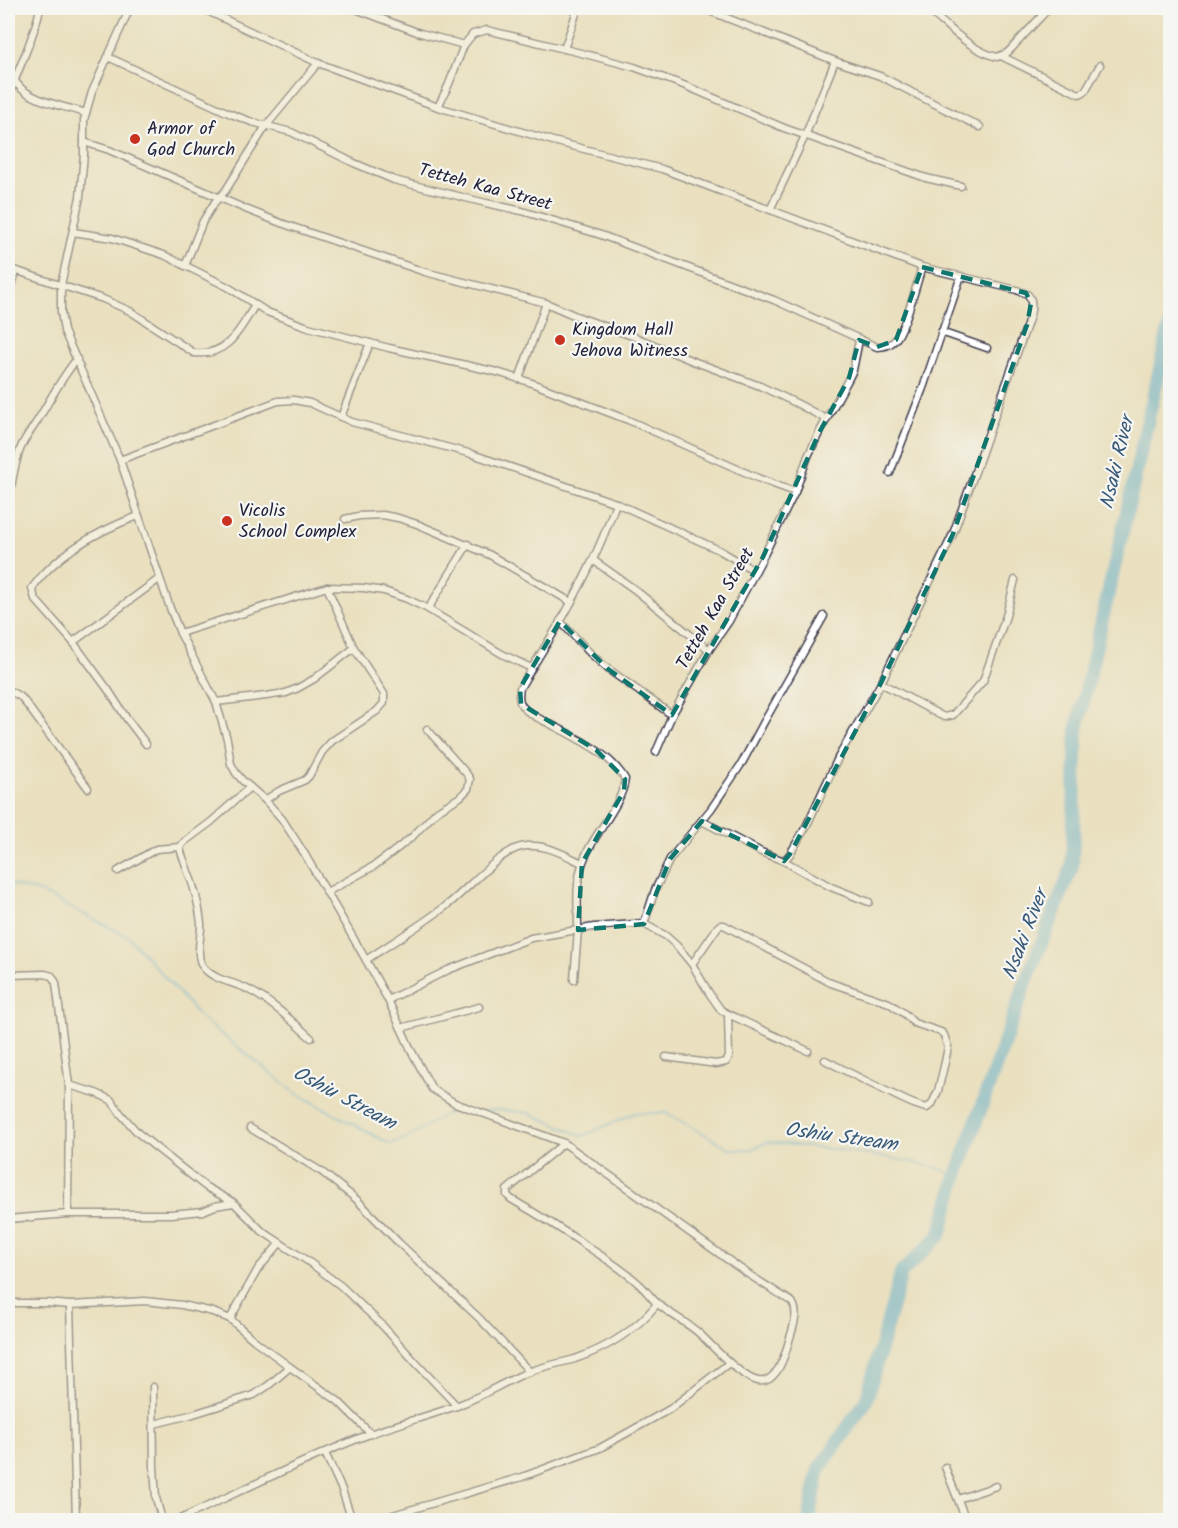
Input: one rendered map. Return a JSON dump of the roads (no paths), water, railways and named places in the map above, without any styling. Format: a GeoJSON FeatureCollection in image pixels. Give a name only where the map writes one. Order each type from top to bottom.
{"type":"FeatureCollection","features":[{"type":"Feature","properties":{"kind":"street"},"geometry":{"type":"LineString","coordinates":[[8,100],[40,8]]}},
{"type":"Feature","properties":{"kind":"street"},"geometry":{"type":"LineString","coordinates":[[130,8],[92,92],[84,120],[80,197],[61,285],[61,312],[64,331],[120,460],[159,579],[180,633],[216,702],[227,739],[231,764],[236,773],[282,819],[366,960],[432,1089],[455,1103],[564,1143],[748,1275],[792,1302],[796,1314],[794,1323],[784,1358],[770,1379],[755,1381],[729,1363],[698,1331],[657,1304],[639,1283],[609,1260],[507,1195],[507,1190],[564,1143]]}},
{"type":"Feature","properties":{"kind":"street"},"geometry":{"type":"LineString","coordinates":[[201,8],[318,63],[438,107],[553,141],[662,169],[922,267],[1026,293],[1030,297],[1028,325],[952,534],[881,682],[839,756],[807,825],[784,861]]}},
{"type":"Feature","properties":{"kind":"street"},"geometry":{"type":"LineString","coordinates":[[354,8],[417,32],[464,45]]}},
{"type":"Feature","properties":{"kind":"street"},"geometry":{"type":"LineString","coordinates":[[564,49],[578,8]]}},
{"type":"Feature","properties":{"kind":"street"},"geometry":{"type":"LineString","coordinates":[[702,8],[835,61],[880,76],[980,128]]}},
{"type":"Feature","properties":{"kind":"street"},"geometry":{"type":"LineString","coordinates":[[925,8],[969,43],[994,57],[1001,56],[1012,48],[1049,8]]}},
{"type":"Feature","properties":{"kind":"street"},"geometry":{"type":"LineString","coordinates":[[438,107],[464,45],[473,34],[487,30],[634,67],[686,86],[805,136],[926,178],[961,186]]}},
{"type":"Feature","properties":{"kind":"street"},"geometry":{"type":"LineString","coordinates":[[1001,56],[1078,94],[1085,91],[1100,65]]}},
{"type":"Feature","properties":{"kind":"street","name":"Tetteh Kaa Street"},"geometry":{"type":"LineString","coordinates":[[108,57],[231,114],[291,132],[394,180],[522,211],[600,235],[765,297],[877,347],[884,347],[896,340],[922,267]]}},
{"type":"Feature","properties":{"kind":"street"},"geometry":{"type":"LineString","coordinates":[[770,210],[805,136],[835,61]]}},
{"type":"Feature","properties":{"kind":"street"},"geometry":{"type":"LineString","coordinates":[[185,266],[203,221],[226,190],[266,126],[318,63]]}},
{"type":"Feature","properties":{"kind":"street"},"geometry":{"type":"LineString","coordinates":[[8,72],[23,90],[43,100],[86,113]]}},
{"type":"Feature","properties":{"kind":"street"},"geometry":{"type":"LineString","coordinates":[[84,142],[109,150],[281,223],[424,272],[546,303],[693,362],[760,386],[826,419]]}},
{"type":"Feature","properties":{"kind":"street"},"geometry":{"type":"LineString","coordinates":[[73,232],[112,238],[164,255],[228,287],[267,312],[308,327],[519,379],[628,420],[760,479],[795,492]]}},
{"type":"Feature","properties":{"kind":"street"},"geometry":{"type":"LineString","coordinates":[[8,268],[104,299],[130,311],[194,353],[204,354],[225,346],[236,336],[255,305]]}},
{"type":"Feature","properties":{"kind":"street"},"geometry":{"type":"LineString","coordinates":[[8,302],[16,271]]}},
{"type":"Feature","properties":{"kind":"street"},"geometry":{"type":"LineString","coordinates":[[890,473],[961,276]]}},
{"type":"Feature","properties":{"kind":"street"},"geometry":{"type":"LineString","coordinates":[[519,379],[546,303]]}},
{"type":"Feature","properties":{"kind":"street"},"geometry":{"type":"LineString","coordinates":[[941,332],[987,348]]}},
{"type":"Feature","properties":{"kind":"street","name":"Tetteh Kaa Street"},"geometry":{"type":"LineString","coordinates":[[656,752],[672,715],[729,621],[764,557],[795,492],[808,456],[853,370],[859,340]]}},
{"type":"Feature","properties":{"kind":"street"},"geometry":{"type":"LineString","coordinates":[[341,417],[370,343]]}},
{"type":"Feature","properties":{"kind":"street"},"geometry":{"type":"LineString","coordinates":[[8,500],[22,445],[76,358]]}},
{"type":"Feature","properties":{"kind":"street"},"geometry":{"type":"LineString","coordinates":[[120,460],[278,401],[294,400],[310,403],[352,422],[472,454],[616,503],[718,550],[755,571]]}},
{"type":"Feature","properties":{"kind":"street"},"geometry":{"type":"LineString","coordinates":[[574,980],[578,930],[578,878],[588,849],[624,790],[625,779],[615,765],[596,750],[530,713],[521,704],[519,696],[520,688],[593,560],[608,528],[616,503]]}},
{"type":"Feature","properties":{"kind":"street"},"geometry":{"type":"LineString","coordinates":[[345,519],[373,515],[398,518],[468,544],[571,602]]}},
{"type":"Feature","properties":{"kind":"street"},"geometry":{"type":"LineString","coordinates":[[138,516],[114,525],[82,543],[55,562],[39,577],[32,588],[35,599],[73,642],[146,744]]}},
{"type":"Feature","properties":{"kind":"street"},"geometry":{"type":"LineString","coordinates":[[428,609],[468,544]]}},
{"type":"Feature","properties":{"kind":"street"},"geometry":{"type":"LineString","coordinates":[[593,560],[634,589],[710,650]]}},
{"type":"Feature","properties":{"kind":"street"},"geometry":{"type":"LineString","coordinates":[[73,642],[159,579]]}},
{"type":"Feature","properties":{"kind":"street"},"geometry":{"type":"LineString","coordinates":[[881,682],[944,717],[952,715],[983,681],[1006,616],[1015,580]]}},
{"type":"Feature","properties":{"kind":"street"},"geometry":{"type":"LineString","coordinates":[[180,633],[327,587],[364,588],[384,591],[428,609],[502,654],[531,668]]}},
{"type":"Feature","properties":{"kind":"street"},"geometry":{"type":"LineString","coordinates":[[265,800],[272,794],[305,780],[322,752],[332,741],[377,711],[384,703],[384,694],[354,648],[327,587]]}},
{"type":"Feature","properties":{"kind":"street"},"geometry":{"type":"LineString","coordinates":[[644,924],[655,891],[670,859],[702,821],[742,763],[824,616]]}},
{"type":"Feature","properties":{"kind":"street"},"geometry":{"type":"LineString","coordinates":[[560,621],[608,669],[672,715]]}},
{"type":"Feature","properties":{"kind":"street"},"geometry":{"type":"LineString","coordinates":[[216,702],[276,694],[298,688],[314,679],[354,648]]}},
{"type":"Feature","properties":{"kind":"street"},"geometry":{"type":"LineString","coordinates":[[8,692],[22,698],[88,788]]}},
{"type":"Feature","properties":{"kind":"street"},"geometry":{"type":"LineString","coordinates":[[327,892],[374,866],[412,837],[437,811],[460,797],[468,789],[470,779],[466,773],[427,729]]}},
{"type":"Feature","properties":{"kind":"street"},"geometry":{"type":"LineString","coordinates":[[250,787],[180,847],[200,911],[200,961],[212,975],[248,989],[278,1009],[311,1038]]}},
{"type":"Feature","properties":{"kind":"street"},"geometry":{"type":"LineString","coordinates":[[702,821],[831,887],[869,902]]}},
{"type":"Feature","properties":{"kind":"street"},"geometry":{"type":"LineString","coordinates":[[366,960],[425,922],[449,904],[505,854],[520,847],[535,846],[551,849],[582,863]]}},
{"type":"Feature","properties":{"kind":"street"},"geometry":{"type":"LineString","coordinates":[[118,871],[156,849],[180,847]]}},
{"type":"Feature","properties":{"kind":"street"},"geometry":{"type":"LineString","coordinates":[[388,1000],[448,970],[531,938],[617,925],[644,924],[666,936],[677,946],[692,964],[721,1010],[808,1051]]}},
{"type":"Feature","properties":{"kind":"street"},"geometry":{"type":"LineString","coordinates":[[692,964],[717,928],[724,925],[831,983],[889,1003],[914,1023],[941,1032],[948,1047],[938,1091],[932,1104],[927,1108],[919,1107],[825,1060]]}},
{"type":"Feature","properties":{"kind":"street"},"geometry":{"type":"LineString","coordinates":[[8,975],[45,974],[52,976],[56,983],[69,1085],[68,1214]]}},
{"type":"Feature","properties":{"kind":"street"},"geometry":{"type":"LineString","coordinates":[[401,1029],[480,1007]]}},
{"type":"Feature","properties":{"kind":"street"},"geometry":{"type":"LineString","coordinates":[[666,1057],[716,1064],[726,1062],[729,1057],[728,1014]]}},
{"type":"Feature","properties":{"kind":"street"},"geometry":{"type":"LineString","coordinates":[[69,1085],[111,1100],[138,1133],[154,1146],[206,1187],[233,1202],[262,1231],[341,1286],[381,1324],[457,1406]]}},
{"type":"Feature","properties":{"kind":"street"},"geometry":{"type":"LineString","coordinates":[[250,1128],[322,1172],[356,1199],[399,1243],[480,1318],[530,1372]]}},
{"type":"Feature","properties":{"kind":"street"},"geometry":{"type":"LineString","coordinates":[[8,1219],[68,1214],[171,1214],[203,1211],[233,1202]]}},
{"type":"Feature","properties":{"kind":"street"},"geometry":{"type":"LineString","coordinates":[[230,1319],[258,1269],[280,1243]]}},
{"type":"Feature","properties":{"kind":"street"},"geometry":{"type":"LineString","coordinates":[[8,1303],[69,1305],[128,1301],[161,1302],[213,1312],[230,1319],[290,1367],[338,1401],[371,1434]]}},
{"type":"Feature","properties":{"kind":"street"},"geometry":{"type":"LineString","coordinates":[[178,1521],[371,1434],[457,1406],[530,1372],[596,1351],[636,1326],[657,1304]]}},
{"type":"Feature","properties":{"kind":"street"},"geometry":{"type":"LineString","coordinates":[[69,1305],[76,1521]]}},
{"type":"Feature","properties":{"kind":"street"},"geometry":{"type":"LineString","coordinates":[[376,1521],[522,1477],[600,1448],[670,1409],[729,1363]]}},
{"type":"Feature","properties":{"kind":"street"},"geometry":{"type":"LineString","coordinates":[[154,1424],[254,1395],[290,1367]]}},
{"type":"Feature","properties":{"kind":"street"},"geometry":{"type":"LineString","coordinates":[[153,1387],[154,1467],[162,1521]]}},
{"type":"Feature","properties":{"kind":"street"},"geometry":{"type":"LineString","coordinates":[[325,1453],[342,1490],[352,1521]]}},
{"type":"Feature","properties":{"kind":"street"},"geometry":{"type":"LineString","coordinates":[[945,1467],[966,1521]]}},
{"type":"Feature","properties":{"kind":"street"},"geometry":{"type":"LineString","coordinates":[[958,1499],[996,1486]]}},
{"type":"Feature","properties":{"kind":"waterway","name":"Nsaki River"},"geometry":{"type":"LineString","coordinates":[[809,1520],[819,1469],[866,1401],[901,1273],[940,1235],[956,1178],[1025,984],[1072,867],[1077,729],[1170,324]]}},
{"type":"Feature","properties":{"kind":"waterway","name":"Oshiu Stream"},"geometry":{"type":"LineString","coordinates":[[8,884],[40,892],[129,937],[202,1019],[296,1093],[390,1144],[405,1139],[447,1113],[470,1111]]}},
{"type":"Feature","properties":{"kind":"waterway","name":"Oshiu Stream"},"geometry":{"type":"LineString","coordinates":[[482,1111],[501,1110],[529,1113],[583,1136],[635,1113],[667,1113],[731,1149],[749,1150],[768,1142],[839,1150],[913,1162],[944,1170],[956,1178]]}},
{"type":"Feature","properties":{"kind":"place","name":"Armor of God Church"},"geometry":{"type":"Point","coordinates":[135,139]}},
{"type":"Feature","properties":{"kind":"place","name":"Kingdom Hall Jehova Witness"},"geometry":{"type":"Point","coordinates":[560,340]}},
{"type":"Feature","properties":{"kind":"place","name":"Vicolis School Complex"},"geometry":{"type":"Point","coordinates":[227,521]}}]}
